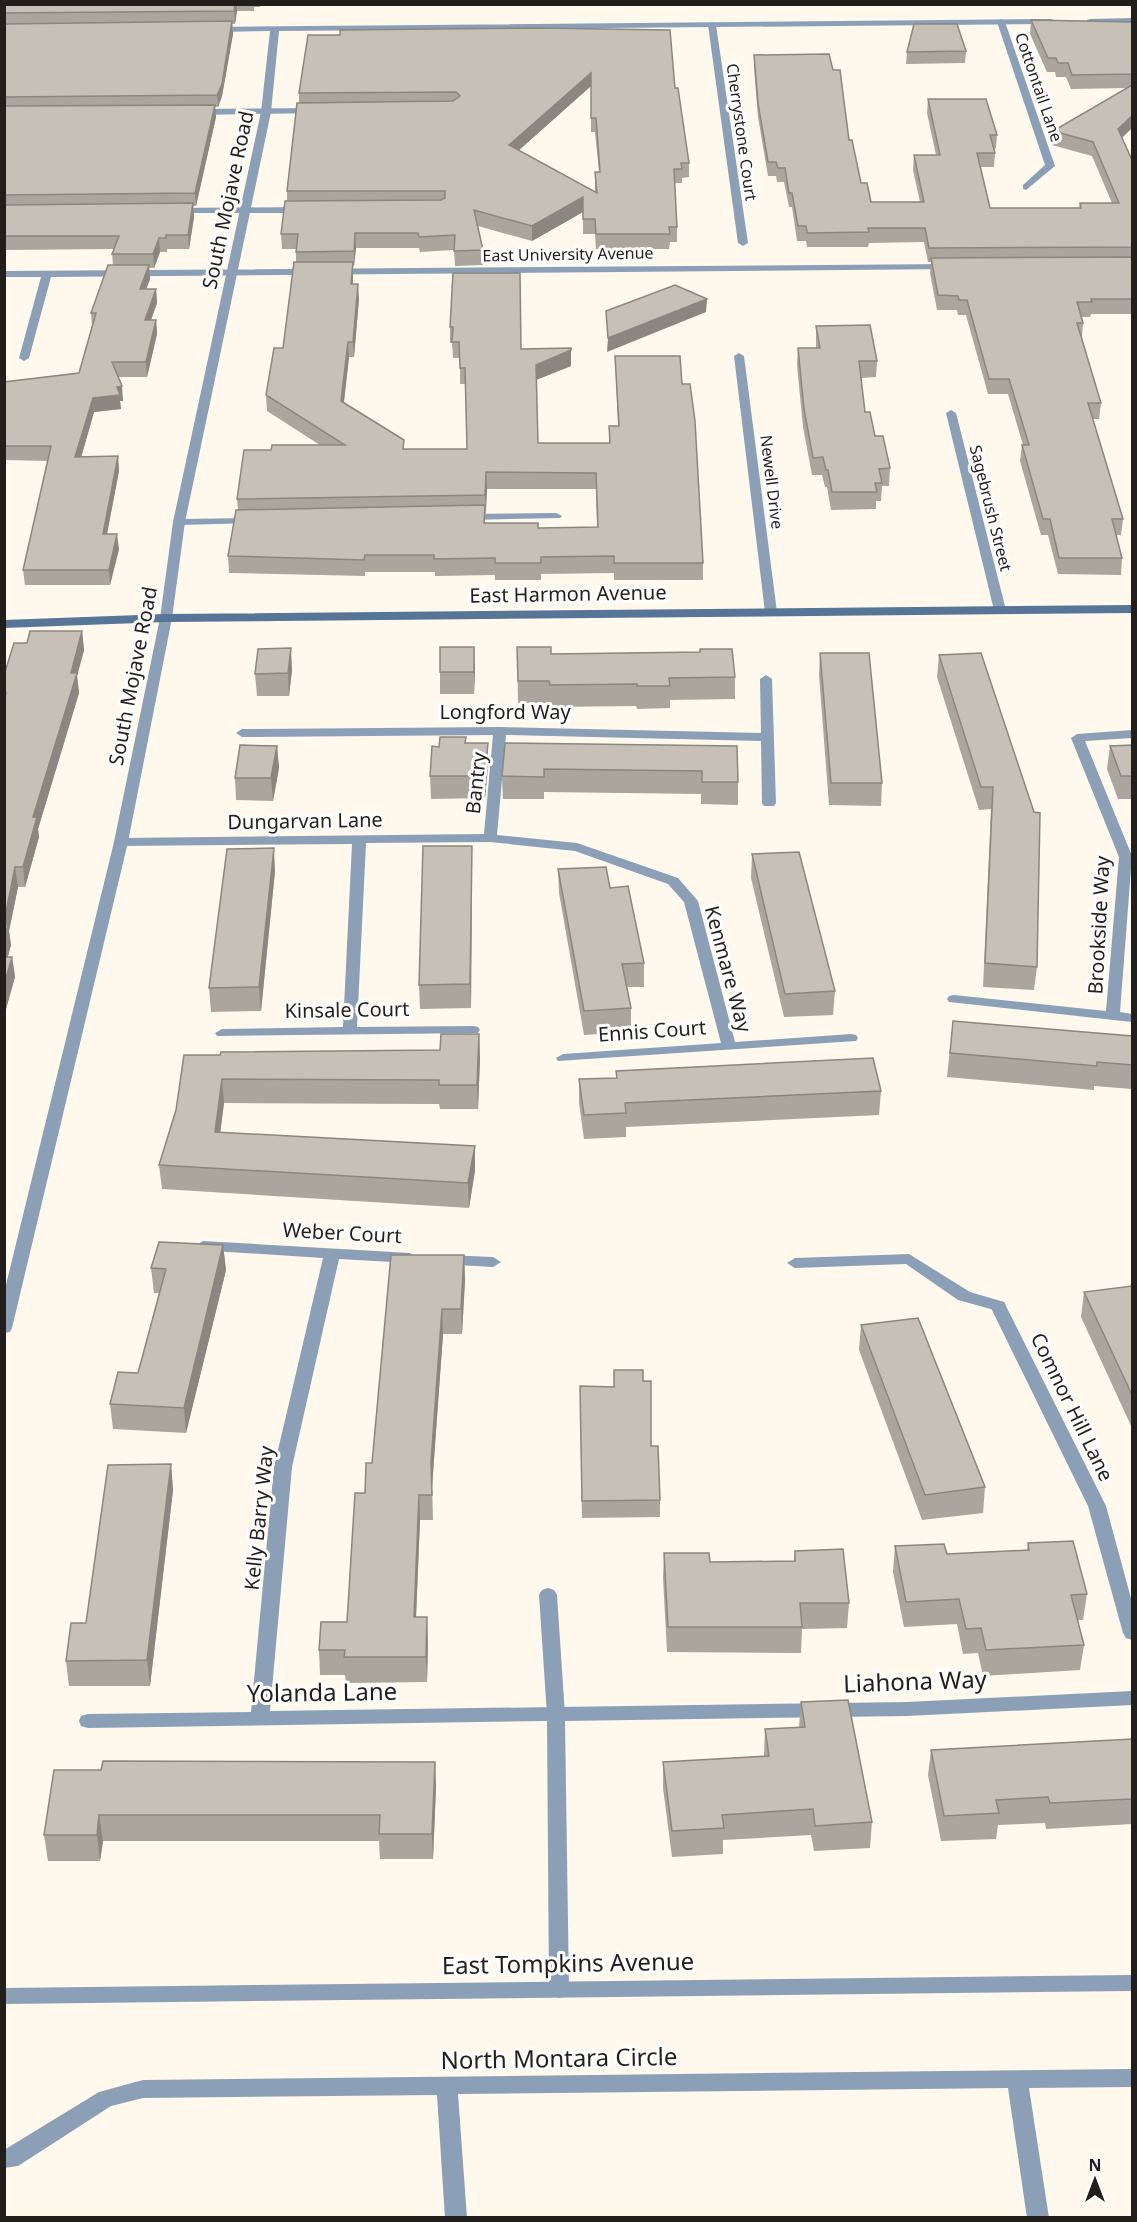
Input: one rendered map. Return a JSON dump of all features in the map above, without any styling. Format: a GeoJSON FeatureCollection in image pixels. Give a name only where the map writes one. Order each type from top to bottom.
{"type":"FeatureCollection","features":[{"type":"Feature","properties":{"kind":"main road","name":"East Harmon Avenue"},"geometry":{"type":"LineString","coordinates":[[4,624],[166,618],[1132,609]]}},
{"type":"Feature","properties":{"kind":"street"},"geometry":{"type":"LineString","coordinates":[[1085,22],[1132,21]]}},
{"type":"Feature","properties":{"kind":"street","name":"Cottontail Lane"},"geometry":{"type":"LineString","coordinates":[[1001,22],[1050,166],[1026,187]]}},
{"type":"Feature","properties":{"kind":"street"},"geometry":{"type":"LineString","coordinates":[[205,29],[1061,22]]}},
{"type":"Feature","properties":{"kind":"street","name":"Cherrystone Court"},"geometry":{"type":"LineString","coordinates":[[712,25],[742,243]]}},
{"type":"Feature","properties":{"kind":"street","name":"South Mojave Road"},"geometry":{"type":"LineString","coordinates":[[4,1328],[121,842],[166,618],[179,522],[266,112],[275,28]]}},
{"type":"Feature","properties":{"kind":"street"},"geometry":{"type":"LineString","coordinates":[[183,112],[324,111]]}},
{"type":"Feature","properties":{"kind":"street"},"geometry":{"type":"LineString","coordinates":[[165,212],[314,210]]}},
{"type":"Feature","properties":{"kind":"street","name":"East University Avenue"},"geometry":{"type":"LineString","coordinates":[[4,274],[956,267]]}},
{"type":"Feature","properties":{"kind":"street"},"geometry":{"type":"LineString","coordinates":[[24,358],[47,274]]}},
{"type":"Feature","properties":{"kind":"street","name":"Newell Drive"},"geometry":{"type":"LineString","coordinates":[[739,356],[771,612]]}},
{"type":"Feature","properties":{"kind":"street","name":"Sagebrush Street"},"geometry":{"type":"LineString","coordinates":[[951,413],[1000,610]]}},
{"type":"Feature","properties":{"kind":"street"},"geometry":{"type":"LineString","coordinates":[[450,517],[556,516]]}},
{"type":"Feature","properties":{"kind":"street"},"geometry":{"type":"LineString","coordinates":[[179,522],[261,520]]}},
{"type":"Feature","properties":{"kind":"street"},"geometry":{"type":"LineString","coordinates":[[766,679],[769,803]]}},
{"type":"Feature","properties":{"kind":"street","name":"Longford Way"},"geometry":{"type":"LineString","coordinates":[[242,733],[500,731],[767,736]]}},
{"type":"Feature","properties":{"kind":"street","name":"Bantry"},"geometry":{"type":"LineString","coordinates":[[490,838],[500,731]]}},
{"type":"Feature","properties":{"kind":"street","name":"Brookside Way"},"geometry":{"type":"LineString","coordinates":[[1113,1016],[1126,857],[1077,738],[1132,734]]}},
{"type":"Feature","properties":{"kind":"street","name":"Dungarvan Lane"},"geometry":{"type":"LineString","coordinates":[[121,842],[490,838]]}},
{"type":"Feature","properties":{"kind":"street","name":"Kenmare Way"},"geometry":{"type":"LineString","coordinates":[[490,838],[577,847],[673,881],[690,901],[729,1046]]}},
{"type":"Feature","properties":{"kind":"street"},"geometry":{"type":"LineString","coordinates":[[350,1031],[359,840]]}},
{"type":"Feature","properties":{"kind":"street"},"geometry":{"type":"LineString","coordinates":[[954,999],[1132,1018]]}},
{"type":"Feature","properties":{"kind":"street","name":"Kinsale Court"},"geometry":{"type":"LineString","coordinates":[[222,1033],[473,1030]]}},
{"type":"Feature","properties":{"kind":"street","name":"Ennis Court"},"geometry":{"type":"LineString","coordinates":[[563,1058],[851,1038]]}},
{"type":"Feature","properties":{"kind":"street","name":"Weber Court"},"geometry":{"type":"LineString","coordinates":[[188,1246],[493,1262]]}},
{"type":"Feature","properties":{"kind":"street","name":"Kelly Barry Way"},"geometry":{"type":"LineString","coordinates":[[260,1720],[283,1467],[332,1253]]}},
{"type":"Feature","properties":{"kind":"street","name":"Comnor Hill Lane"},"geometry":{"type":"LineString","coordinates":[[795,1263],[909,1259],[964,1296],[998,1306],[1097,1506],[1132,1633]]}},
{"type":"Feature","properties":{"kind":"street"},"geometry":{"type":"LineString","coordinates":[[548,1595],[556,1715],[560,1990]]}},
{"type":"Feature","properties":{"kind":"street","name":"Liahona Way"},"geometry":{"type":"LineString","coordinates":[[556,1715],[907,1709],[1132,1698]]}},
{"type":"Feature","properties":{"kind":"street","name":"Yolanda Lane"},"geometry":{"type":"LineString","coordinates":[[88,1721],[556,1715]]}},
{"type":"Feature","properties":{"kind":"street","name":"East Tompkins Avenue"},"geometry":{"type":"LineString","coordinates":[[4,1996],[1132,1983]]}},
{"type":"Feature","properties":{"kind":"street","name":"North Montara Circle"},"geometry":{"type":"LineString","coordinates":[[4,2159],[11,2159],[106,2098],[143,2089],[1132,2078]]}},
{"type":"Feature","properties":{"kind":"street"},"geometry":{"type":"LineString","coordinates":[[1017,2080],[1038,2217]]}},
{"type":"Feature","properties":{"kind":"street"},"geometry":{"type":"LineString","coordinates":[[447,2086],[456,2217]]}},
{"type":"Feature","properties":{"kind":"building"},"geometry":{"type":"Polygon","coordinates":[[[4,4],[235,4],[234,11],[4,13],[4,4]]]}},
{"type":"Feature","properties":{"kind":"building"},"geometry":{"type":"Polygon","coordinates":[[[1031,20],[1132,22],[1132,74],[1072,75],[1068,63],[1058,63],[1056,58],[1048,58],[1031,20]]]}},
{"type":"Feature","properties":{"kind":"building"},"geometry":{"type":"Polygon","coordinates":[[[232,21],[222,84],[217,95],[4,97],[4,24],[232,21]]]}},
{"type":"Feature","properties":{"kind":"building"},"geometry":{"type":"Polygon","coordinates":[[[914,24],[957,24],[966,51],[907,52],[914,24]]]}},
{"type":"Feature","properties":{"kind":"building"},"geometry":{"type":"Polygon","coordinates":[[[538,28],[670,30],[675,88],[678,88],[689,163],[681,163],[682,169],[674,169],[677,227],[669,227],[670,234],[596,234],[595,219],[583,219],[583,197],[532,226],[474,210],[483,250],[454,251],[455,235],[419,237],[418,233],[355,233],[354,251],[296,252],[298,234],[281,234],[285,201],[441,200],[445,198],[445,191],[287,191],[297,103],[453,101],[460,96],[456,92],[299,93],[308,35],[340,35],[340,30],[538,28]],[[591,73],[509,145],[597,193],[595,172],[600,172],[596,118],[591,118],[591,73]]]}},
{"type":"Feature","properties":{"kind":"building"},"geometry":{"type":"Polygon","coordinates":[[[829,54],[833,70],[840,70],[849,140],[852,140],[861,183],[867,183],[871,202],[924,202],[914,155],[940,155],[928,99],[986,99],[997,135],[990,135],[995,153],[977,153],[990,208],[1081,208],[1080,203],[1119,203],[1093,142],[1053,131],[1132,85],[1132,116],[1118,129],[1132,160],[1132,247],[929,248],[925,228],[868,228],[869,232],[807,233],[806,226],[798,226],[785,168],[778,168],[776,162],[768,162],[758,103],[754,55],[829,54]]]}},
{"type":"Feature","properties":{"kind":"building"},"geometry":{"type":"Polygon","coordinates":[[[215,105],[195,193],[4,195],[4,106],[215,105]]]}},
{"type":"Feature","properties":{"kind":"building"},"geometry":{"type":"Polygon","coordinates":[[[193,203],[188,235],[166,235],[166,238],[159,238],[153,254],[112,254],[119,236],[4,236],[4,205],[193,203]]]}},
{"type":"Feature","properties":{"kind":"building"},"geometry":{"type":"Polygon","coordinates":[[[1132,257],[1132,299],[1091,299],[1092,302],[1077,302],[1083,323],[1077,323],[1101,403],[1088,403],[1123,519],[1112,519],[1122,558],[1059,558],[1050,519],[1043,519],[1022,445],[1029,445],[1009,379],[989,379],[967,300],[959,300],[958,296],[938,295],[931,258],[1132,257]]]}},
{"type":"Feature","properties":{"kind":"building"},"geometry":{"type":"Polygon","coordinates":[[[294,262],[353,262],[351,284],[358,284],[353,342],[348,342],[341,401],[404,440],[403,449],[467,449],[465,368],[460,368],[459,342],[452,342],[453,327],[450,327],[453,273],[520,273],[521,349],[571,348],[536,365],[538,443],[610,443],[609,426],[619,426],[615,356],[680,356],[682,384],[690,384],[695,421],[703,563],[614,563],[614,556],[541,557],[541,563],[495,563],[495,558],[434,559],[434,555],[365,555],[364,560],[228,556],[236,510],[485,505],[484,523],[538,523],[538,528],[598,527],[596,473],[486,472],[485,495],[237,499],[244,450],[271,450],[272,445],[345,445],[266,395],[274,348],[283,348],[294,262]]]}},
{"type":"Feature","properties":{"kind":"building"},"geometry":{"type":"Polygon","coordinates":[[[108,265],[149,265],[140,289],[156,289],[145,320],[156,320],[146,362],[112,362],[122,386],[117,387],[120,395],[93,398],[75,457],[118,456],[103,534],[117,534],[109,570],[23,570],[51,446],[4,446],[4,382],[79,373],[96,313],[91,313],[108,265]]]}},
{"type":"Feature","properties":{"kind":"building"},"geometry":{"type":"Polygon","coordinates":[[[675,285],[707,299],[608,338],[606,311],[675,285]]]}},
{"type":"Feature","properties":{"kind":"building"},"geometry":{"type":"Polygon","coordinates":[[[870,325],[877,361],[859,361],[865,412],[870,412],[875,436],[883,436],[890,468],[879,469],[882,483],[875,483],[877,492],[832,492],[823,457],[813,458],[804,409],[798,348],[820,348],[816,326],[870,325]]]}},
{"type":"Feature","properties":{"kind":"building"},"geometry":{"type":"Polygon","coordinates":[[[30,631],[82,631],[71,673],[77,673],[33,817],[37,817],[23,867],[15,867],[4,922],[4,699],[6,693],[4,693],[4,675],[14,643],[27,643],[30,631]]]}},
{"type":"Feature","properties":{"kind":"building"},"geometry":{"type":"Polygon","coordinates":[[[440,647],[474,647],[474,672],[440,672],[440,647]]]}},
{"type":"Feature","properties":{"kind":"building"},"geometry":{"type":"Polygon","coordinates":[[[517,647],[551,647],[551,654],[700,652],[700,649],[732,649],[735,677],[669,678],[670,686],[550,685],[549,681],[518,681],[517,647]]]}},
{"type":"Feature","properties":{"kind":"building"},"geometry":{"type":"Polygon","coordinates":[[[291,648],[288,673],[255,674],[258,649],[291,648]]]}},
{"type":"Feature","properties":{"kind":"building"},"geometry":{"type":"Polygon","coordinates":[[[820,653],[869,653],[882,783],[831,783],[820,653]]]}},
{"type":"Feature","properties":{"kind":"building"},"geometry":{"type":"Polygon","coordinates":[[[981,653],[1034,812],[1040,813],[1037,967],[985,963],[993,787],[981,787],[939,655],[981,653]]]}},
{"type":"Feature","properties":{"kind":"building"},"geometry":{"type":"Polygon","coordinates":[[[440,737],[466,737],[465,743],[488,743],[485,776],[430,776],[432,746],[439,747],[440,737]]]}},
{"type":"Feature","properties":{"kind":"building"},"geometry":{"type":"Polygon","coordinates":[[[505,743],[737,746],[738,782],[702,782],[702,771],[544,769],[544,777],[502,776],[505,743]]]}},
{"type":"Feature","properties":{"kind":"building"},"geometry":{"type":"Polygon","coordinates":[[[240,745],[277,746],[271,778],[235,778],[240,745]]]}},
{"type":"Feature","properties":{"kind":"building"},"geometry":{"type":"Polygon","coordinates":[[[1132,745],[1132,776],[1121,776],[1110,746],[1132,745]]]}},
{"type":"Feature","properties":{"kind":"building"},"geometry":{"type":"Polygon","coordinates":[[[423,846],[472,846],[470,984],[419,985],[423,846]]]}},
{"type":"Feature","properties":{"kind":"building"},"geometry":{"type":"Polygon","coordinates":[[[274,848],[259,987],[209,988],[227,849],[274,848]]]}},
{"type":"Feature","properties":{"kind":"building"},"geometry":{"type":"Polygon","coordinates":[[[799,852],[835,991],[785,994],[752,854],[799,852]]]}},
{"type":"Feature","properties":{"kind":"building"},"geometry":{"type":"Polygon","coordinates":[[[606,867],[610,888],[628,886],[644,963],[622,964],[631,1008],[584,1011],[558,869],[606,867]]]}},
{"type":"Feature","properties":{"kind":"building"},"geometry":{"type":"Polygon","coordinates":[[[4,925],[8,925],[4,939],[4,925]]]}},
{"type":"Feature","properties":{"kind":"building"},"geometry":{"type":"Polygon","coordinates":[[[4,957],[12,957],[4,985],[4,957]]]}},
{"type":"Feature","properties":{"kind":"building"},"geometry":{"type":"Polygon","coordinates":[[[953,1021],[1132,1036],[1132,1065],[1097,1062],[1097,1066],[950,1053],[953,1021]]]}},
{"type":"Feature","properties":{"kind":"building"},"geometry":{"type":"Polygon","coordinates":[[[441,1034],[479,1034],[477,1085],[439,1085],[439,1080],[222,1079],[215,1132],[475,1146],[468,1183],[159,1165],[176,1110],[184,1055],[220,1055],[221,1052],[440,1050],[441,1034]]]}},
{"type":"Feature","properties":{"kind":"building"},"geometry":{"type":"Polygon","coordinates":[[[873,1058],[881,1091],[625,1103],[626,1113],[584,1115],[579,1079],[617,1078],[616,1071],[873,1058]]]}},
{"type":"Feature","properties":{"kind":"building"},"geometry":{"type":"Polygon","coordinates":[[[159,1242],[223,1245],[184,1408],[110,1404],[118,1372],[138,1373],[166,1269],[151,1268],[159,1242]]]}},
{"type":"Feature","properties":{"kind":"building"},"geometry":{"type":"Polygon","coordinates":[[[391,1255],[464,1255],[461,1309],[442,1309],[431,1462],[432,1495],[419,1495],[414,1617],[427,1617],[426,1657],[344,1657],[345,1650],[319,1650],[321,1622],[347,1622],[355,1493],[365,1493],[366,1463],[372,1463],[391,1255]]]}},
{"type":"Feature","properties":{"kind":"building"},"geometry":{"type":"Polygon","coordinates":[[[1132,1286],[1132,1395],[1084,1292],[1132,1286]]]}},
{"type":"Feature","properties":{"kind":"building"},"geometry":{"type":"Polygon","coordinates":[[[918,1318],[985,1487],[925,1495],[861,1325],[918,1318]]]}},
{"type":"Feature","properties":{"kind":"building"},"geometry":{"type":"Polygon","coordinates":[[[614,1370],[643,1370],[643,1381],[651,1381],[651,1446],[658,1446],[660,1500],[582,1501],[580,1386],[614,1387],[614,1370]]]}},
{"type":"Feature","properties":{"kind":"building"},"geometry":{"type":"Polygon","coordinates":[[[171,1464],[147,1660],[66,1661],[71,1623],[86,1623],[108,1465],[171,1464]]]}},
{"type":"Feature","properties":{"kind":"building"},"geometry":{"type":"Polygon","coordinates":[[[1073,1541],[1087,1594],[1071,1595],[1084,1645],[986,1650],[981,1628],[966,1629],[959,1599],[906,1602],[895,1546],[944,1544],[947,1554],[1029,1550],[1028,1543],[1073,1541]]]}},
{"type":"Feature","properties":{"kind":"building"},"geometry":{"type":"Polygon","coordinates":[[[843,1549],[849,1603],[800,1603],[802,1627],[668,1627],[664,1553],[709,1553],[710,1562],[795,1561],[795,1551],[843,1549]]]}},
{"type":"Feature","properties":{"kind":"building"},"geometry":{"type":"Polygon","coordinates":[[[848,1700],[872,1822],[815,1826],[813,1809],[722,1815],[724,1828],[672,1831],[663,1762],[769,1756],[765,1729],[805,1727],[801,1702],[848,1700]]]}},
{"type":"Feature","properties":{"kind":"building"},"geometry":{"type":"Polygon","coordinates":[[[1132,1739],[1132,1799],[1050,1803],[1048,1797],[996,1800],[999,1813],[944,1816],[931,1750],[1132,1739]]]}},
{"type":"Feature","properties":{"kind":"building"},"geometry":{"type":"Polygon","coordinates":[[[103,1761],[435,1762],[432,1834],[379,1834],[380,1815],[99,1815],[97,1835],[44,1835],[54,1770],[101,1770],[103,1761]]]}}]}
